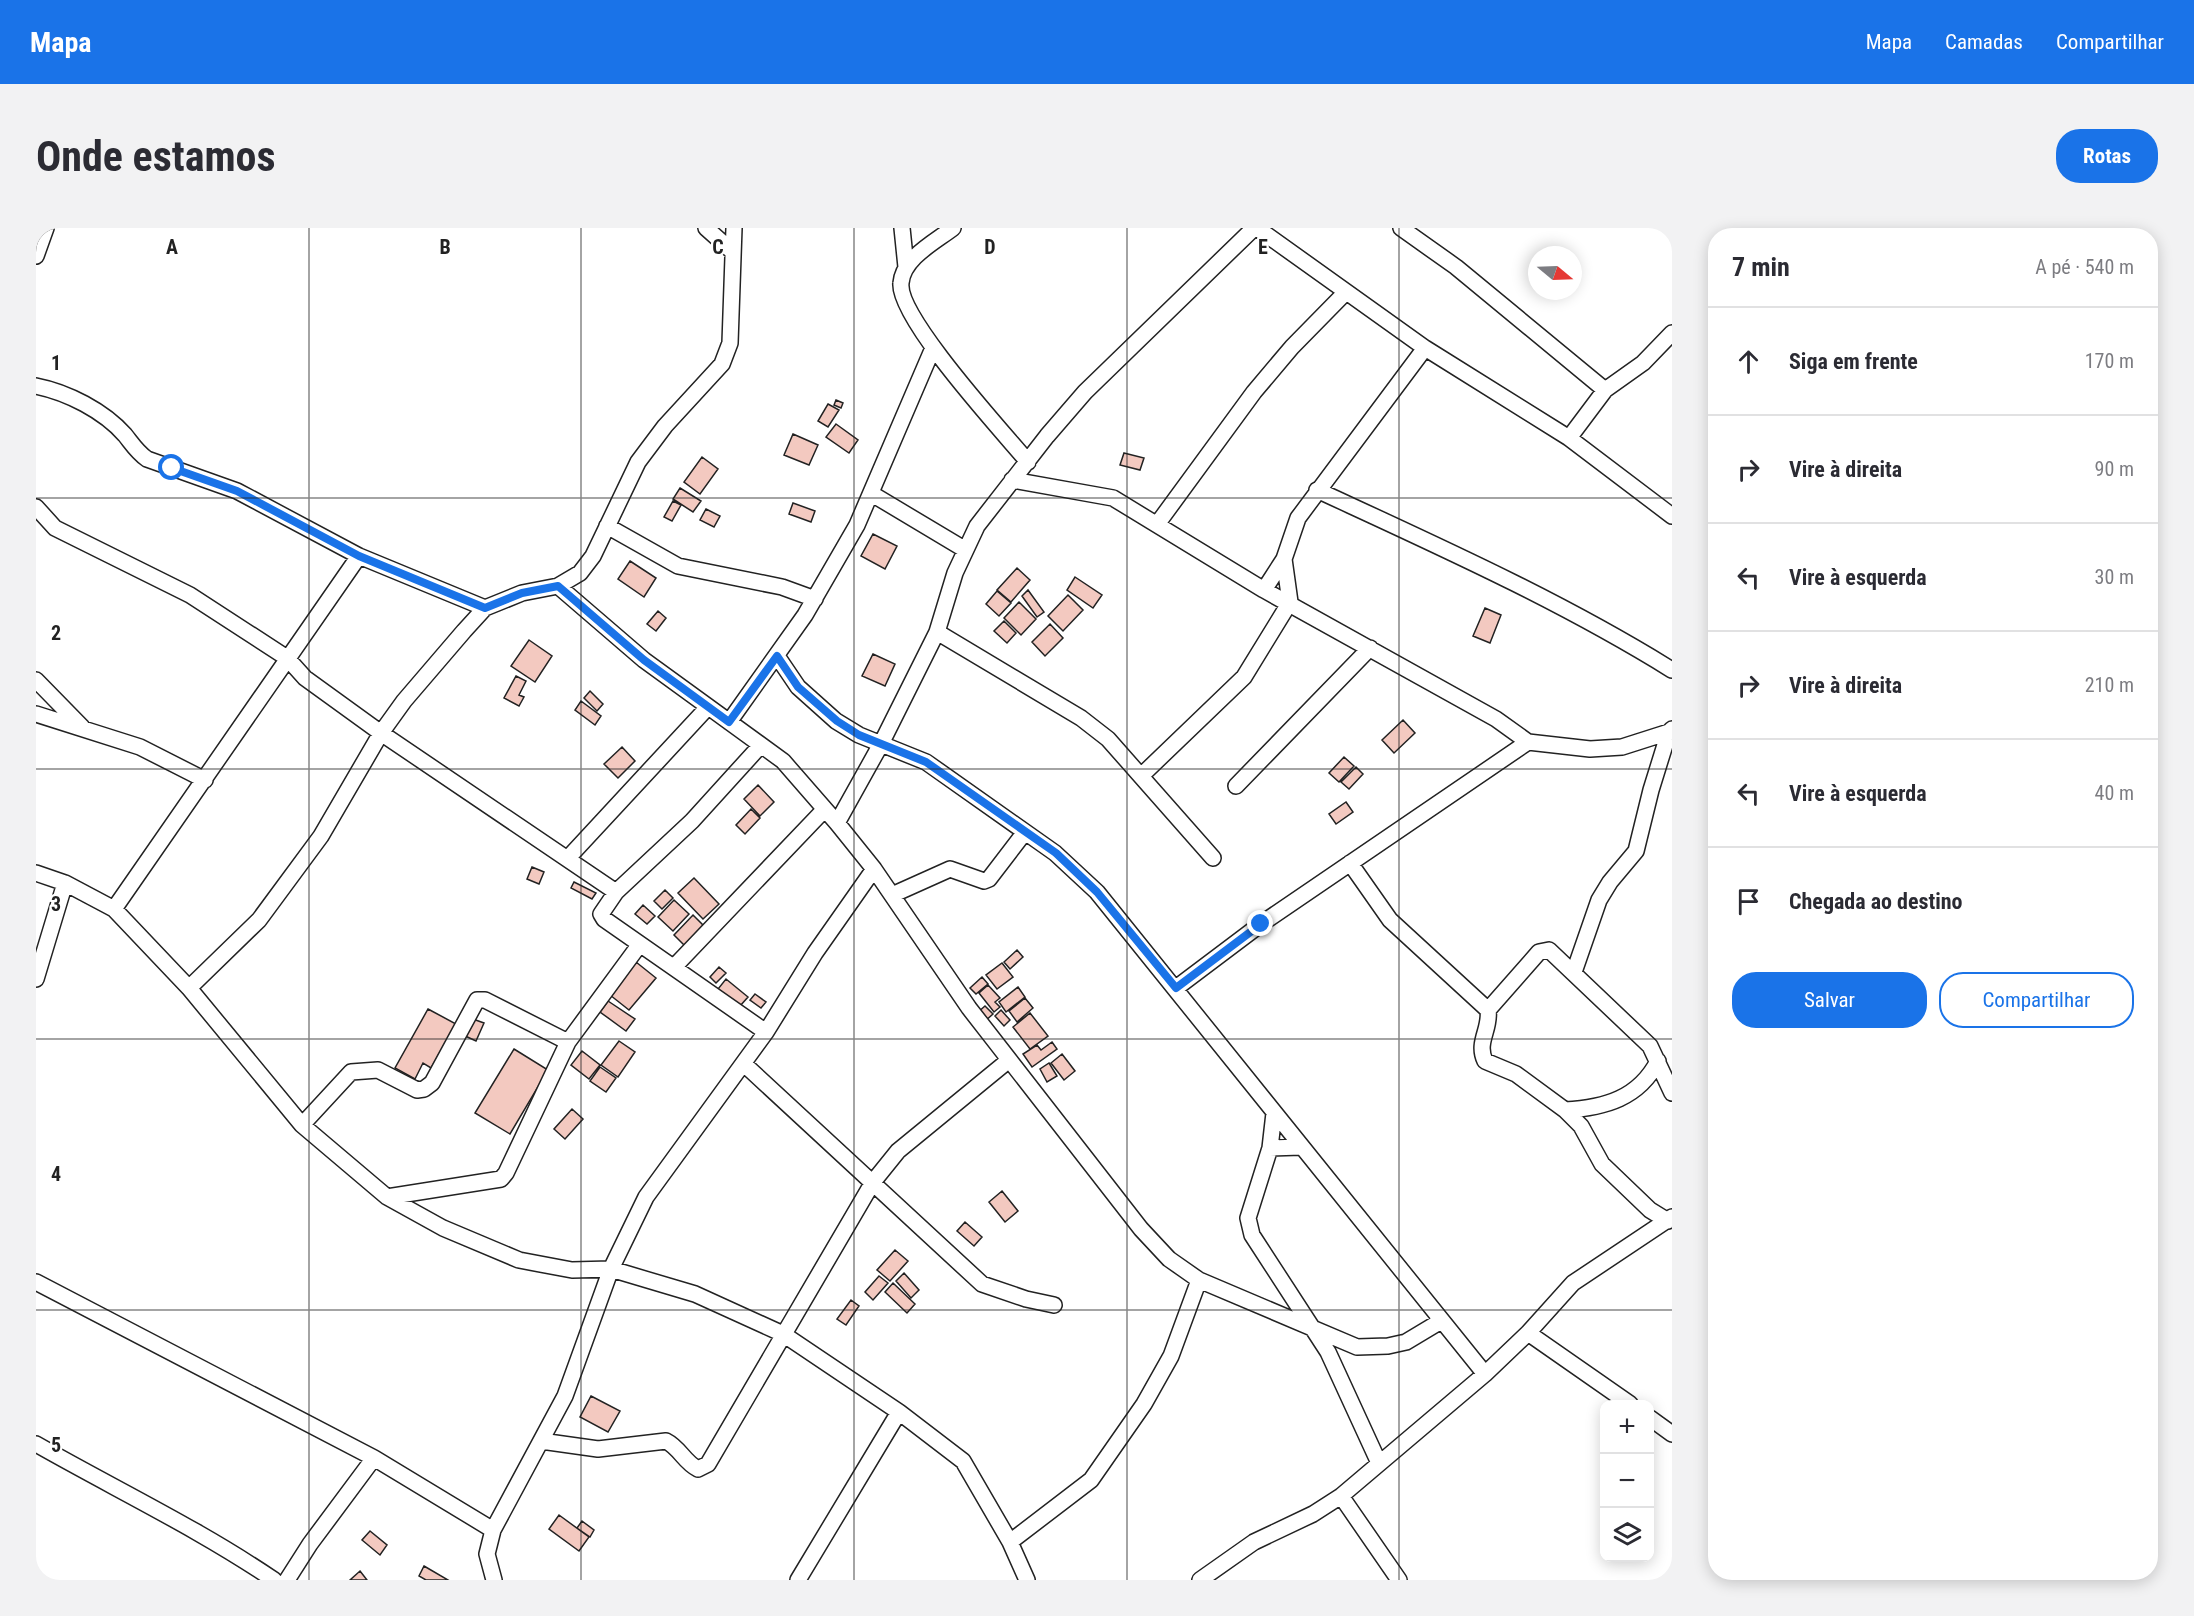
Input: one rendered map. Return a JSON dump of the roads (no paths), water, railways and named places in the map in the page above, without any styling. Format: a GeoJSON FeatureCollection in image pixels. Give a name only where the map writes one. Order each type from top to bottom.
{"type":"FeatureCollection","features":[{"type":"Feature","properties":{"kind":"street"},"geometry":{"type":"LineString","coordinates":[[37,249],[46,228]]}},
{"type":"Feature","properties":{"kind":"street"},"geometry":{"type":"LineString","coordinates":[[706,228],[733,252]]}},
{"type":"Feature","properties":{"kind":"street"},"geometry":{"type":"LineString","coordinates":[[189,988],[259,920],[321,836],[381,734],[404,701],[485,608],[522,593],[558,586],[580,573],[593,556],[638,462],[665,426],[722,364],[730,343],[734,228]]}},
{"type":"Feature","properties":{"kind":"street"},"geometry":{"type":"LineString","coordinates":[[902,228],[906,267],[901,282],[901,294],[933,348],[1028,462]]}},
{"type":"Feature","properties":{"kind":"street"},"geometry":{"type":"LineString","coordinates":[[906,267],[953,228]]}},
{"type":"Feature","properties":{"kind":"street"},"geometry":{"type":"LineString","coordinates":[[837,823],[881,744],[938,632],[964,549],[977,526],[1085,392],[1255,228],[1425,348],[1569,438],[1672,516]]}},
{"type":"Feature","properties":{"kind":"street"},"geometry":{"type":"LineString","coordinates":[[1401,228],[1456,267],[1605,390]]}},
{"type":"Feature","properties":{"kind":"street"},"geometry":{"type":"LineString","coordinates":[[1158,523],[1254,392],[1292,347],[1346,292]]}},
{"type":"Feature","properties":{"kind":"street"},"geometry":{"type":"LineString","coordinates":[[1569,438],[1605,390],[1643,363],[1672,333]]}},
{"type":"Feature","properties":{"kind":"street"},"geometry":{"type":"LineString","coordinates":[[729,722],[777,656],[857,525],[933,348]]}},
{"type":"Feature","properties":{"kind":"street"},"geometry":{"type":"LineString","coordinates":[[1264,590],[1284,559],[1298,518],[1425,348]]}},
{"type":"Feature","properties":{"kind":"street"},"geometry":{"type":"LineString","coordinates":[[36,386],[86,405],[108,419],[135,450],[147,459],[237,491],[359,556],[485,608]]}},
{"type":"Feature","properties":{"kind":"street"},"geometry":{"type":"LineString","coordinates":[[1012,480],[1113,498],[1158,523],[1264,590],[1290,602],[1496,719],[1528,742],[1590,749],[1622,747],[1670,731]]}},
{"type":"Feature","properties":{"kind":"street"},"geometry":{"type":"LineString","coordinates":[[1317,490],[1515,581],[1610,632],[1672,670]]}},
{"type":"Feature","properties":{"kind":"street"},"geometry":{"type":"LineString","coordinates":[[872,494],[964,549]]}},
{"type":"Feature","properties":{"kind":"street"},"geometry":{"type":"LineString","coordinates":[[36,507],[55,528],[190,595],[287,658],[304,678],[381,734],[616,892]]}},
{"type":"Feature","properties":{"kind":"street"},"geometry":{"type":"LineString","coordinates":[[607,526],[678,566],[725,578],[782,587],[814,598]]}},
{"type":"Feature","properties":{"kind":"street"},"geometry":{"type":"LineString","coordinates":[[114,909],[359,556]]}},
{"type":"Feature","properties":{"kind":"street"},"geometry":{"type":"LineString","coordinates":[[1142,775],[1244,677],[1290,602],[1284,559]]}},
{"type":"Feature","properties":{"kind":"street"},"geometry":{"type":"LineString","coordinates":[[558,586],[644,660],[783,761],[874,869],[969,1008],[1141,1229],[1169,1259],[1199,1280],[1357,1347],[1388,1346],[1406,1342],[1441,1321]]}},
{"type":"Feature","properties":{"kind":"street"},"geometry":{"type":"LineString","coordinates":[[938,632],[1081,718],[1108,739],[1213,858]]}},
{"type":"Feature","properties":{"kind":"street"},"geometry":{"type":"LineString","coordinates":[[1236,786],[1370,648]]}},
{"type":"Feature","properties":{"kind":"street"},"geometry":{"type":"LineString","coordinates":[[777,656],[798,687],[837,721],[859,735],[926,762],[1056,853],[1097,892],[1485,1374]]}},
{"type":"Feature","properties":{"kind":"street"},"geometry":{"type":"LineString","coordinates":[[36,680],[82,727]]}},
{"type":"Feature","properties":{"kind":"street"},"geometry":{"type":"LineString","coordinates":[[568,858],[708,707]]}},
{"type":"Feature","properties":{"kind":"street"},"geometry":{"type":"LineString","coordinates":[[36,714],[140,747],[205,780]]}},
{"type":"Feature","properties":{"kind":"street"},"geometry":{"type":"LineString","coordinates":[[1574,972],[1599,900],[1610,882],[1636,851],[1651,790],[1670,731]]}},
{"type":"Feature","properties":{"kind":"street"},"geometry":{"type":"LineString","coordinates":[[1176,988],[1261,924],[1528,742]]}},
{"type":"Feature","properties":{"kind":"street"},"geometry":{"type":"LineString","coordinates":[[761,745],[692,822],[616,892],[601,911],[601,916],[766,1032]]}},
{"type":"Feature","properties":{"kind":"street"},"geometry":{"type":"LineString","coordinates":[[674,967],[824,810]]}},
{"type":"Feature","properties":{"kind":"street"},"geometry":{"type":"LineString","coordinates":[[892,895],[950,869],[984,881],[989,879],[1025,832]]}},
{"type":"Feature","properties":{"kind":"street"},"geometry":{"type":"LineString","coordinates":[[1350,863],[1390,920],[1488,1010],[1489,1017],[1480,1046],[1485,1061],[1516,1074],[1565,1110],[1581,1126],[1602,1164],[1650,1210],[1670,1219]]}},
{"type":"Feature","properties":{"kind":"street"},"geometry":{"type":"LineString","coordinates":[[494,1580],[487,1554],[493,1530],[565,1396],[611,1269],[646,1197],[744,1064],[815,953],[874,869]]}},
{"type":"Feature","properties":{"kind":"street"},"geometry":{"type":"LineString","coordinates":[[36,873],[65,883],[114,909],[189,988],[302,1125],[387,1197],[443,1228],[519,1260],[572,1270],[611,1269],[695,1294],[783,1334],[899,1412],[963,1461],[1010,1542],[1027,1580]]}},
{"type":"Feature","properties":{"kind":"street"},"geometry":{"type":"LineString","coordinates":[[36,979],[65,883]]}},
{"type":"Feature","properties":{"kind":"street"},"geometry":{"type":"LineString","coordinates":[[387,1197],[501,1179],[506,1173],[568,1042],[640,944]]}},
{"type":"Feature","properties":{"kind":"street"},"geometry":{"type":"LineString","coordinates":[[1488,1010],[1544,949],[1574,972],[1639,1032],[1658,1061],[1672,1093]]}},
{"type":"Feature","properties":{"kind":"street"},"geometry":{"type":"LineString","coordinates":[[302,1125],[351,1071],[378,1070],[417,1090],[424,1089],[432,1083],[477,1000],[485,1000],[568,1042]]}},
{"type":"Feature","properties":{"kind":"street"},"geometry":{"type":"LineString","coordinates":[[541,1441],[598,1449],[666,1441],[679,1451],[690,1465],[698,1469],[708,1464],[747,1401],[783,1334],[873,1182],[898,1151],[1009,1060]]}},
{"type":"Feature","properties":{"kind":"street"},"geometry":{"type":"LineString","coordinates":[[1565,1110],[1588,1109],[1627,1096],[1649,1080],[1658,1061]]}},
{"type":"Feature","properties":{"kind":"street"},"geometry":{"type":"LineString","coordinates":[[744,1064],[982,1284],[1026,1299],[1054,1305]]}},
{"type":"Feature","properties":{"kind":"street"},"geometry":{"type":"LineString","coordinates":[[1274,1113],[1270,1148],[1248,1218],[1252,1234],[1328,1352],[1379,1463]]}},
{"type":"Feature","properties":{"kind":"street"},"geometry":{"type":"LineString","coordinates":[[1270,1148],[1301,1147]]}},
{"type":"Feature","properties":{"kind":"street"},"geometry":{"type":"LineString","coordinates":[[1200,1580],[1254,1542],[1313,1514],[1341,1496],[1485,1374],[1528,1334],[1573,1283],[1670,1219]]}},
{"type":"Feature","properties":{"kind":"street"},"geometry":{"type":"LineString","coordinates":[[1010,1542],[1091,1480],[1144,1404],[1172,1356],[1199,1280]]}},
{"type":"Feature","properties":{"kind":"street"},"geometry":{"type":"LineString","coordinates":[[36,1282],[374,1458],[493,1530]]}},
{"type":"Feature","properties":{"kind":"street"},"geometry":{"type":"LineString","coordinates":[[1528,1334],[1624,1400]]}},
{"type":"Feature","properties":{"kind":"street"},"geometry":{"type":"LineString","coordinates":[[798,1580],[899,1412]]}},
{"type":"Feature","properties":{"kind":"street"},"geometry":{"type":"LineString","coordinates":[[1654,1421],[1672,1434]]}},
{"type":"Feature","properties":{"kind":"street"},"geometry":{"type":"LineString","coordinates":[[36,1444],[231,1551],[274,1580]]}},
{"type":"Feature","properties":{"kind":"street"},"geometry":{"type":"LineString","coordinates":[[287,1580],[310,1544],[374,1458]]}},
{"type":"Feature","properties":{"kind":"street"},"geometry":{"type":"LineString","coordinates":[[1341,1496],[1399,1580]]}}]}
